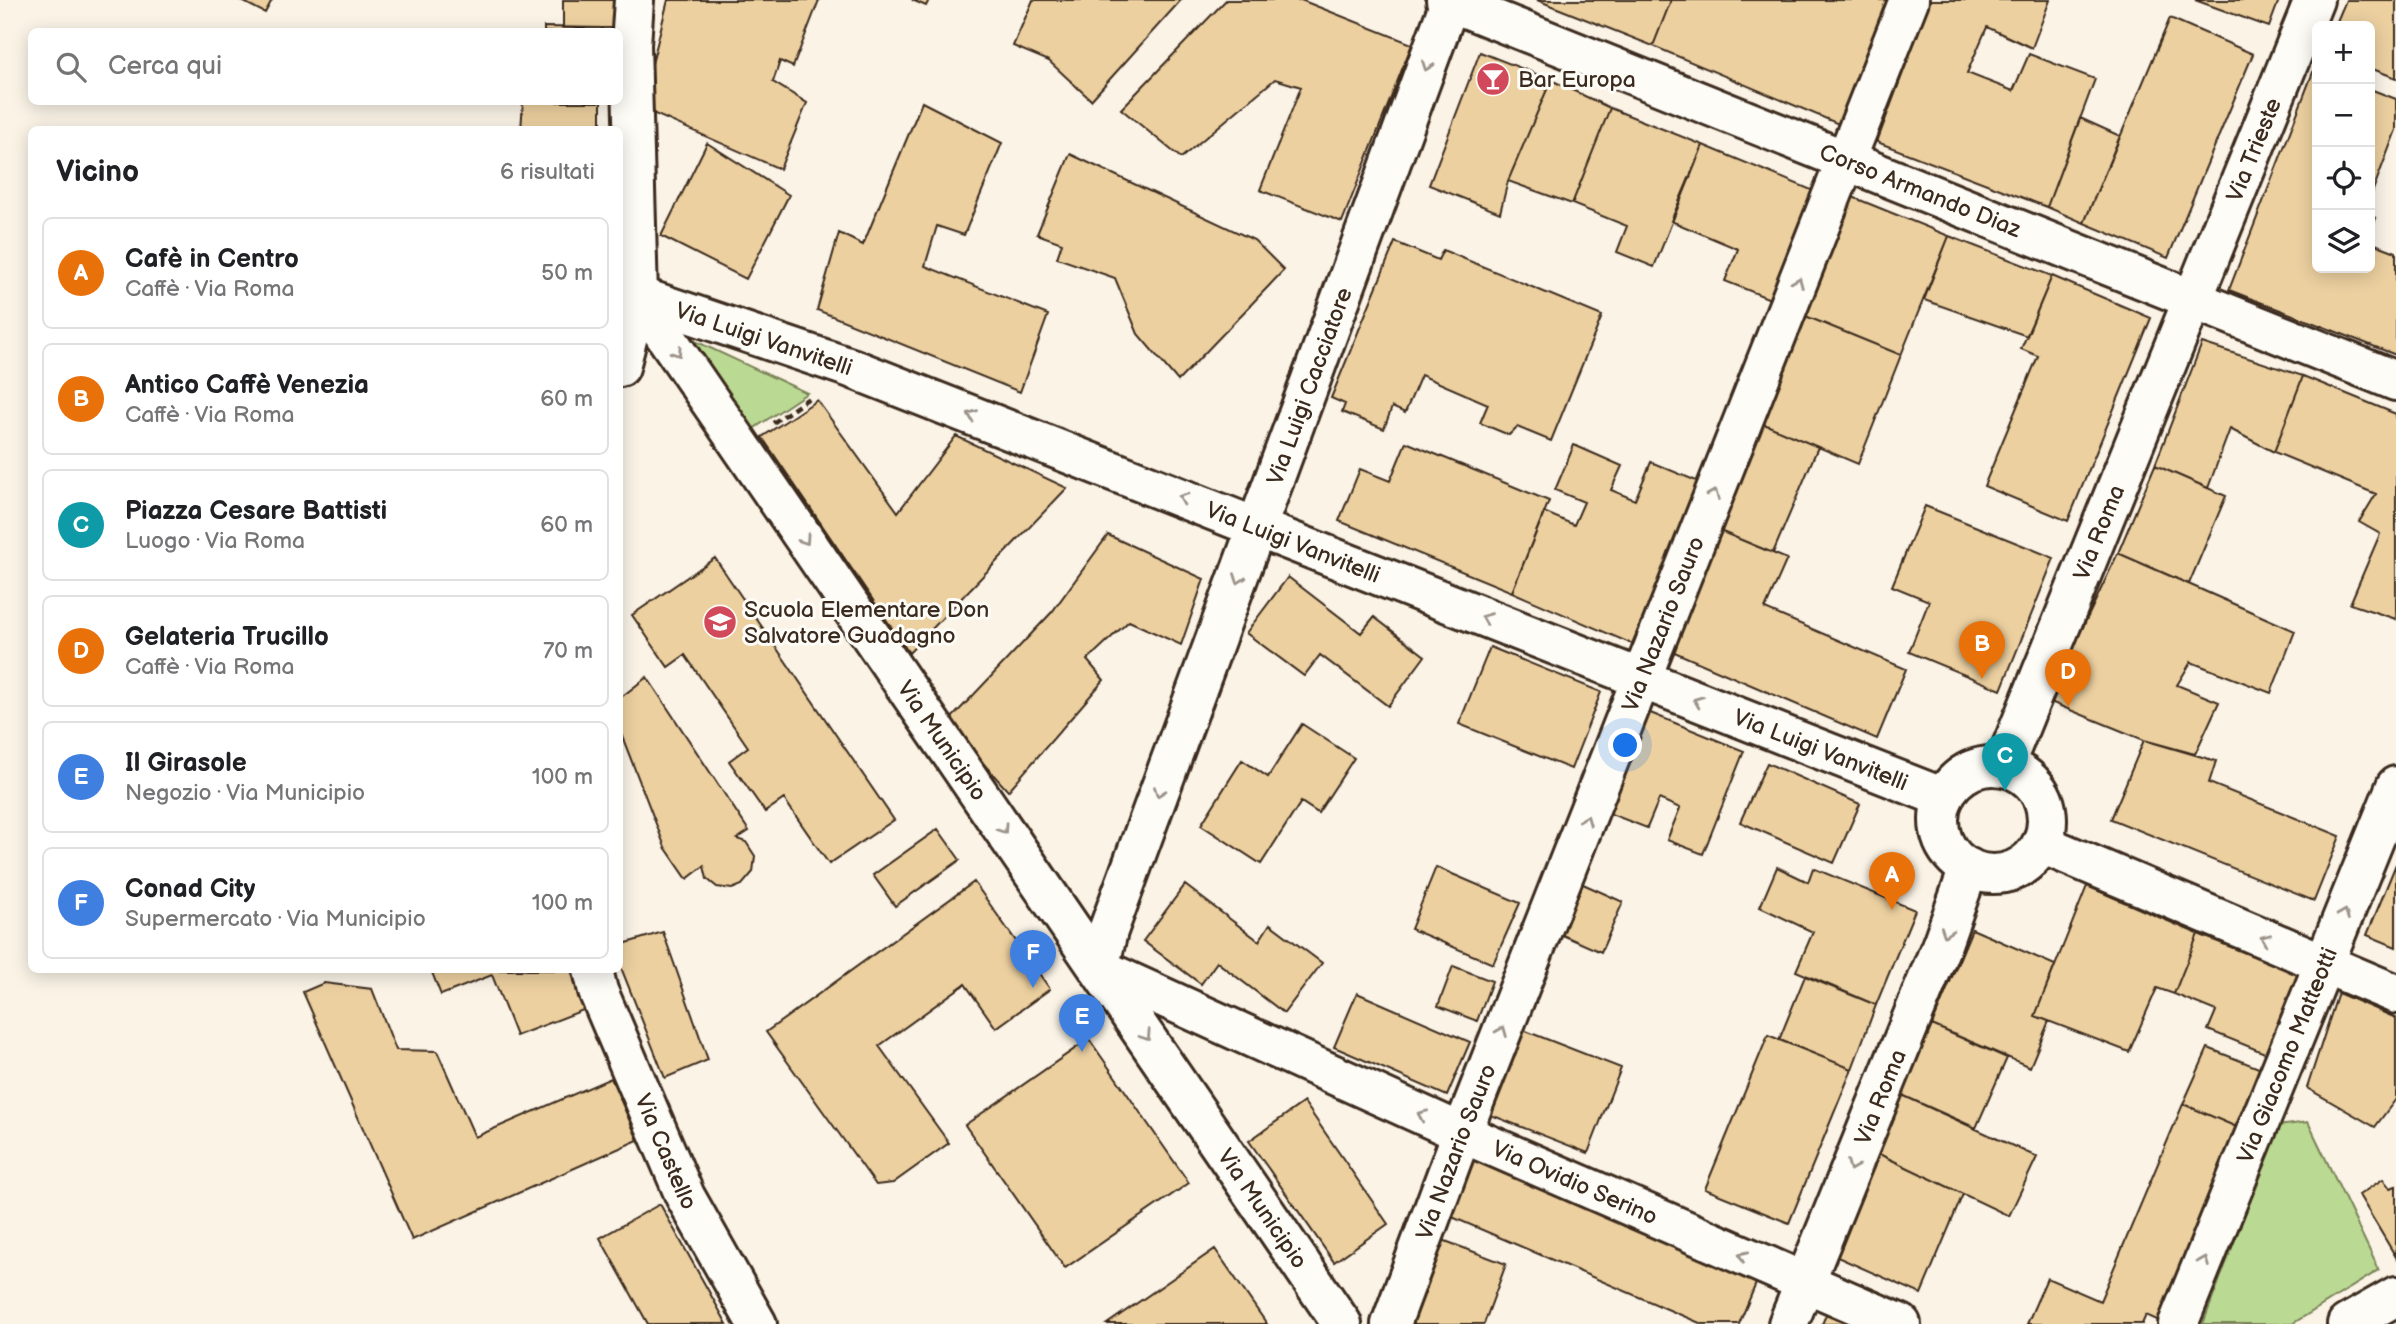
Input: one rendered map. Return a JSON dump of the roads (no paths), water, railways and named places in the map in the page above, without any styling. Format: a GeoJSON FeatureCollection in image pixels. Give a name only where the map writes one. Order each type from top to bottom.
{"type":"FeatureCollection","features":[{"type":"Feature","properties":{"kind":"street"},"geometry":{"type":"LineString","coordinates":[[623,355],[638,296],[631,45],[634,0]]}},
{"type":"Feature","properties":{"kind":"street","name":"Via Nazario Sauro"},"geometry":{"type":"LineString","coordinates":[[1391,1324],[1462,1133],[1909,0]]}},
{"type":"Feature","properties":{"kind":"street","name":"Via Trieste"},"geometry":{"type":"LineString","coordinates":[[2192,299],[2314,0]]}},
{"type":"Feature","properties":{"kind":"street","name":"Corso Armando Diaz"},"geometry":{"type":"LineString","coordinates":[[1458,3],[2396,381]]}},
{"type":"Feature","properties":{"kind":"street","name":"Via Luigi Cacciatore"},"geometry":{"type":"LineString","coordinates":[[1099,968],[1108,931],[1257,527],[1458,3]]}},
{"type":"Feature","properties":{"kind":"street","name":"Via Luigi Vanvitelli"},"geometry":{"type":"LineString","coordinates":[[638,296],[851,368],[1944,798]]}},
{"type":"Feature","properties":{"kind":"street","name":"Via Municipio"},"geometry":{"type":"LineString","coordinates":[[638,296],[1342,1324]]}},
{"type":"Feature","properties":{"kind":"street","name":"Via Roma"},"geometry":{"type":"LineString","coordinates":[[2004,766],[2192,299]]}},
{"type":"Feature","properties":{"kind":"street"},"geometry":{"type":"LineString","coordinates":[[1985,766],[2004,766],[2033,782],[2047,811],[2047,828],[2042,844],[2024,865],[1997,874],[1969,868],[1956,858],[1946,845],[1939,814],[1953,783],[1968,771],[1985,766]]}},
{"type":"Feature","properties":{"kind":"street","name":"Via Giacomo Matteotti"},"geometry":{"type":"LineString","coordinates":[[2178,1324],[2396,786]]}},
{"type":"Feature","properties":{"kind":"street"},"geometry":{"type":"LineString","coordinates":[[2042,844],[2396,994]]}},
{"type":"Feature","properties":{"kind":"street","name":"Via Roma"},"geometry":{"type":"LineString","coordinates":[[1788,1324],[1942,944],[1969,868]]}},
{"type":"Feature","properties":{"kind":"street","name":"Via Ovidio Serino"},"geometry":{"type":"LineString","coordinates":[[1099,968],[1462,1133],[1901,1324]]}},
{"type":"Feature","properties":{"kind":"street","name":"Via Castello"},"geometry":{"type":"LineString","coordinates":[[594,973],[598,991],[685,1196],[757,1324]]}},
{"type":"Feature","properties":{"kind":"street"},"geometry":{"type":"LineString","coordinates":[[2347,1324],[2396,1296]]}},
{"type":"Feature","properties":{"kind":"place","name":"Bar Europa"},"geometry":{"type":"Point","coordinates":[1493,79]}},
{"type":"Feature","properties":{"kind":"place","name":"Scuola Elementare Don Salvatore Guadagno"},"geometry":{"type":"Point","coordinates":[720,622]}},
{"type":"Feature","properties":{"kind":"place","name":"Antico Caffè Venezia"},"geometry":{"type":"Point","coordinates":[1982,679]}},
{"type":"Feature","properties":{"kind":"place","name":"Gelateria Trucillo"},"geometry":{"type":"Point","coordinates":[2068,707]}},
{"type":"Feature","properties":{"kind":"place","name":"Piazza Cesare Battisti"},"geometry":{"type":"Point","coordinates":[2005,791]}},
{"type":"Feature","properties":{"kind":"place","name":"Cafè in Centro"},"geometry":{"type":"Point","coordinates":[1892,910]}},
{"type":"Feature","properties":{"kind":"place","name":"Conad City"},"geometry":{"type":"Point","coordinates":[1033,988]}},
{"type":"Feature","properties":{"kind":"place","name":"Il Girasole"},"geometry":{"type":"Point","coordinates":[1082,1052]}}]}
